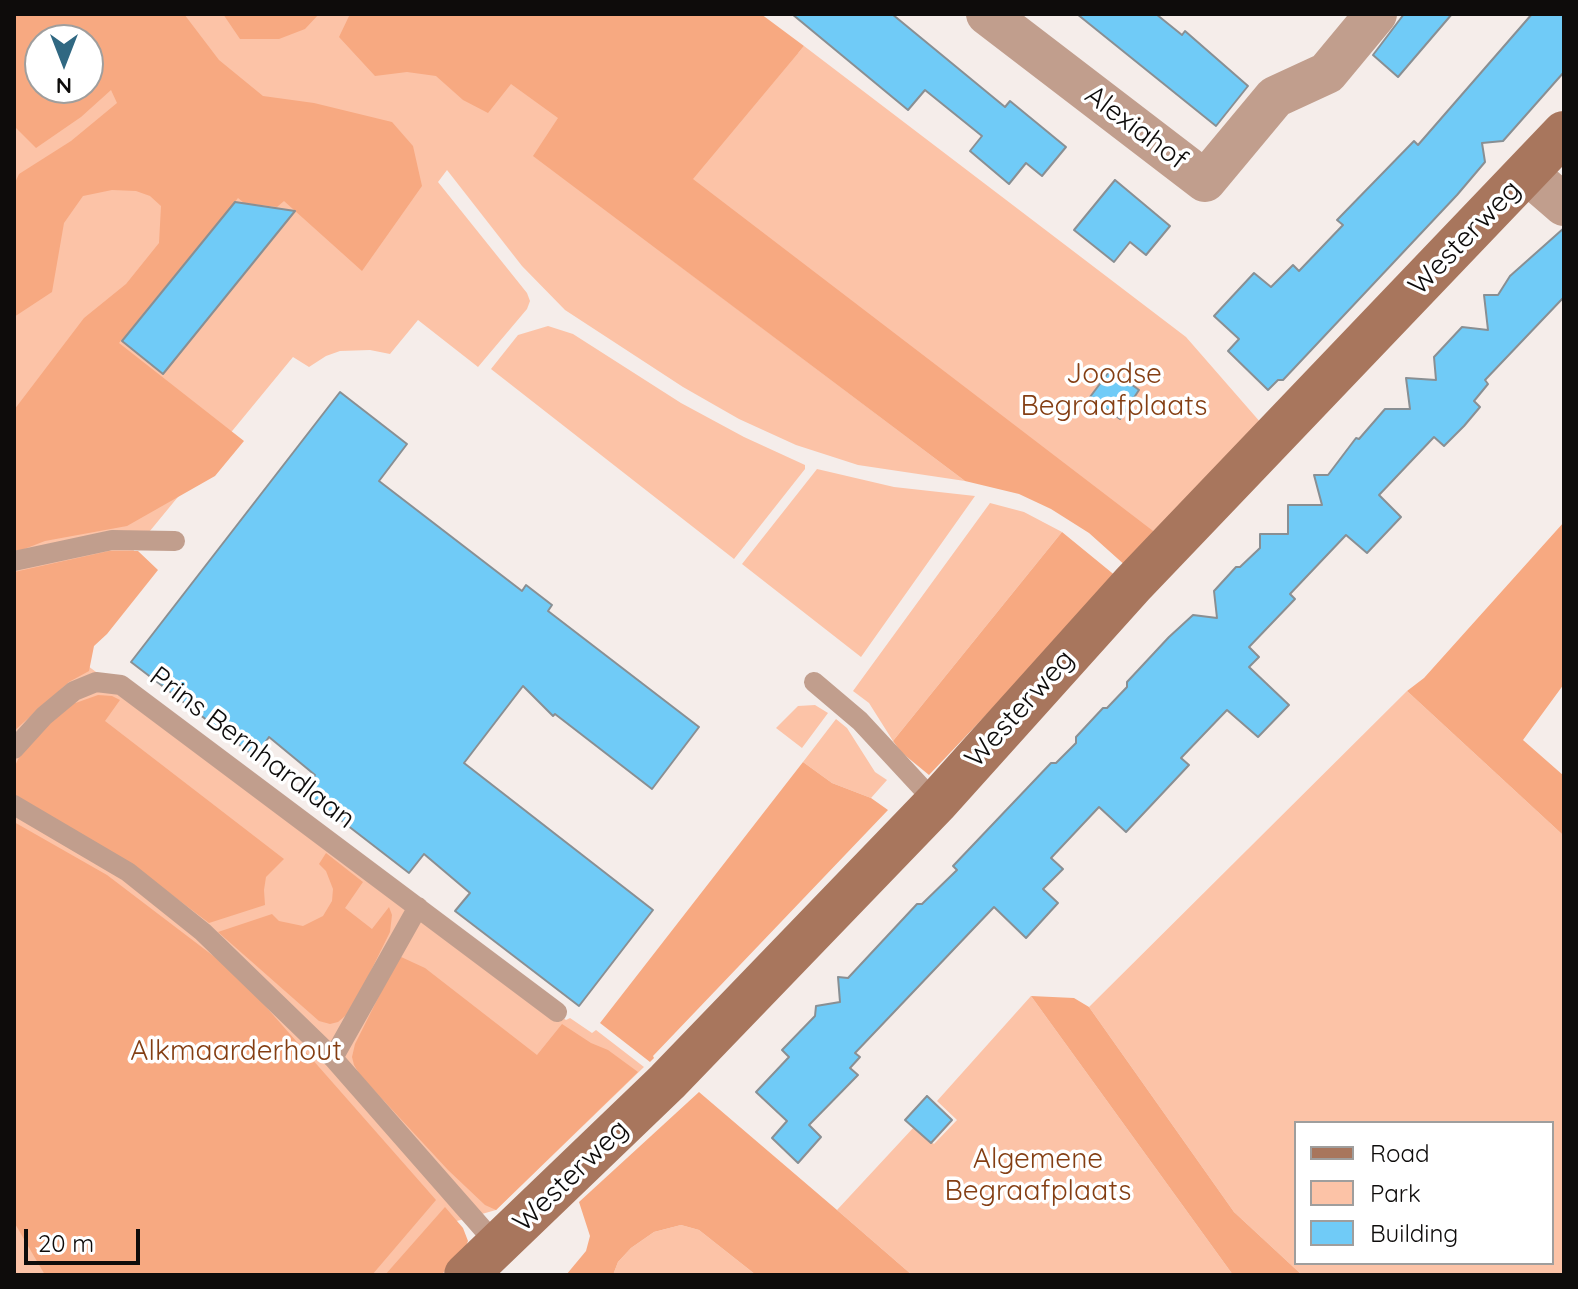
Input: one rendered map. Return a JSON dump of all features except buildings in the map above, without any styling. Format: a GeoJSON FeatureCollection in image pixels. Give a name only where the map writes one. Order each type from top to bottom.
{"type":"FeatureCollection","features":[{"type":"Feature","properties":{"kind":"street","name":"Alexiahof"},"geometry":{"type":"LineString","coordinates":[[987,14],[1205,181],[1275,97],[1327,73],[1376,14]]}},
{"type":"Feature","properties":{"kind":"street","name":"Westerweg"},"geometry":{"type":"LineString","coordinates":[[466,1275],[667,1082],[936,803],[1133,584],[1564,133]]}},
{"type":"Feature","properties":{"kind":"street"},"geometry":{"type":"LineString","coordinates":[[1527,173],[1564,205]]}},
{"type":"Feature","properties":{"kind":"lane"},"geometry":{"type":"LineString","coordinates":[[14,561],[112,540],[175,541]]}},
{"type":"Feature","properties":{"kind":"lane","name":"Prins Bernhardlaan"},"geometry":{"type":"LineString","coordinates":[[14,749],[44,716],[74,691],[96,682],[121,685],[557,1012]]}},
{"type":"Feature","properties":{"kind":"lane"},"geometry":{"type":"LineString","coordinates":[[814,682],[860,721],[936,803]]}},
{"type":"Feature","properties":{"kind":"lane"},"geometry":{"type":"LineString","coordinates":[[14,805],[128,872],[203,932],[333,1058],[498,1246]]}},
{"type":"Feature","properties":{"kind":"lane"},"geometry":{"type":"LineString","coordinates":[[333,1058],[418,907]]}},
{"type":"Feature","properties":{"kind":"green space","name":"Alkmaarderhout"},"geometry":{"type":"Polygon","coordinates":[[[14,14],[745,14],[798,53],[804,46],[1186,337],[1261,423],[1157,534],[668,257],[965,481],[858,465],[796,445],[739,419],[683,387],[565,310],[522,266],[447,170],[438,182],[527,293],[530,301],[527,309],[478,367],[418,320],[390,354],[370,350],[340,351],[309,367],[293,357],[131,554],[65,649],[566,1020],[570,1018],[592,1033],[596,1030],[644,1067],[496,1210],[432,1228],[389,1275],[14,1275],[14,14]]]}},
{"type":"Feature","properties":{"kind":"green space"},"geometry":{"type":"Polygon","coordinates":[[[20,14],[184,14],[219,60],[263,96],[314,103],[392,122],[413,146],[422,186],[362,271],[284,201],[277,207],[244,203],[238,198],[119,343],[244,441],[215,476],[127,526],[45,541],[14,553],[14,410],[84,318],[126,284],[159,243],[161,206],[150,196],[136,191],[112,190],[83,196],[64,223],[52,292],[14,317],[14,185],[19,174],[71,141],[117,103],[111,90],[104,96],[104,24],[24,24],[24,104],[95,104],[36,148],[14,126],[14,17],[20,14]]]}},
{"type":"Feature","properties":{"kind":"green space"},"geometry":{"type":"Polygon","coordinates":[[[223,14],[319,14],[305,29],[279,39],[240,39],[223,14]]]}},
{"type":"Feature","properties":{"kind":"green space"},"geometry":{"type":"Polygon","coordinates":[[[350,14],[761,14],[804,46],[693,179],[1157,534],[1127,567],[1089,533],[1051,509],[1019,494],[965,481],[533,156],[558,118],[511,84],[488,113],[463,100],[436,76],[407,72],[375,76],[339,37],[350,14]]]}},
{"type":"Feature","properties":{"kind":"green space"},"geometry":{"type":"Polygon","coordinates":[[[548,326],[573,334],[681,403],[805,465],[805,469],[734,559],[491,369],[518,335],[548,326]]]}},
{"type":"Feature","properties":{"kind":"green space"},"geometry":{"type":"Polygon","coordinates":[[[817,469],[894,487],[975,496],[861,657],[742,564],[817,469]]]}},
{"type":"Feature","properties":{"kind":"green space"},"geometry":{"type":"Polygon","coordinates":[[[990,503],[1024,512],[1062,532],[893,741],[869,703],[853,691],[990,503]]]}},
{"type":"Feature","properties":{"kind":"green space"},"geometry":{"type":"Polygon","coordinates":[[[1564,522],[1564,684],[1523,740],[1564,776],[1564,836],[1407,691],[1424,678],[1564,522]]]}},
{"type":"Feature","properties":{"kind":"green space"},"geometry":{"type":"Polygon","coordinates":[[[1062,532],[1117,577],[929,775],[901,752],[893,741],[1062,532]]]}},
{"type":"Feature","properties":{"kind":"green space"},"geometry":{"type":"Polygon","coordinates":[[[109,551],[138,551],[158,570],[94,646],[89,671],[69,682],[14,731],[14,572],[109,551]]]}},
{"type":"Feature","properties":{"kind":"green space"},"geometry":{"type":"Polygon","coordinates":[[[1407,691],[1564,836],[1564,1275],[1302,1275],[1234,1212],[1089,1007],[1407,691]]]}},
{"type":"Feature","properties":{"kind":"green space"},"geometry":{"type":"Polygon","coordinates":[[[98,695],[120,700],[105,721],[284,859],[266,877],[265,905],[209,923],[139,870],[17,798],[14,793],[14,768],[22,751],[67,706],[98,695]]]}},
{"type":"Feature","properties":{"kind":"green space"},"geometry":{"type":"Polygon","coordinates":[[[815,705],[828,713],[802,748],[776,728],[798,706],[815,705]]]}},
{"type":"Feature","properties":{"kind":"green space"},"geometry":{"type":"Polygon","coordinates":[[[836,719],[847,728],[875,772],[887,780],[871,798],[832,783],[803,762],[836,719]]]}},
{"type":"Feature","properties":{"kind":"green space"},"geometry":{"type":"Polygon","coordinates":[[[803,762],[832,783],[871,798],[888,810],[650,1062],[600,1023],[803,762]]]}},
{"type":"Feature","properties":{"kind":"green space"},"geometry":{"type":"Polygon","coordinates":[[[14,822],[107,875],[220,961],[260,1000],[436,1200],[372,1275],[45,1275],[14,1222],[14,822]]]}},
{"type":"Feature","properties":{"kind":"green space"},"geometry":{"type":"Polygon","coordinates":[[[326,853],[363,882],[345,908],[372,929],[389,907],[392,915],[390,932],[351,1011],[338,1022],[330,1024],[319,1021],[218,932],[272,914],[279,921],[303,926],[323,916],[332,901],[333,889],[326,871],[319,864],[326,853]]]}},
{"type":"Feature","properties":{"kind":"green space"},"geometry":{"type":"Polygon","coordinates":[[[399,956],[425,968],[537,1055],[562,1024],[608,1050],[638,1072],[496,1210],[485,1205],[448,1170],[354,1065],[355,1044],[399,956]]]}},
{"type":"Feature","properties":{"kind":"green space","name":"Algemene Begraafplaats"},"geometry":{"type":"Polygon","coordinates":[[[1031,996],[1233,1275],[912,1275],[837,1210],[914,1127],[934,1144],[957,1120],[937,1101],[1031,996]]]}},
{"type":"Feature","properties":{"kind":"green space"},"geometry":{"type":"Polygon","coordinates":[[[1031,996],[1074,998],[1089,1007],[1234,1212],[1302,1275],[1233,1275],[1031,996]]]}},
{"type":"Feature","properties":{"kind":"green space"},"geometry":{"type":"Polygon","coordinates":[[[699,1092],[912,1275],[756,1275],[699,1230],[681,1225],[654,1232],[631,1248],[618,1262],[613,1275],[566,1275],[586,1251],[590,1236],[579,1202],[699,1092]]]}},
{"type":"Feature","properties":{"kind":"green space"},"geometry":{"type":"Polygon","coordinates":[[[445,1207],[463,1228],[468,1241],[462,1256],[441,1275],[385,1275],[445,1207]]]}},
{"type":"Feature","properties":{"kind":"green space"},"geometry":{"type":"Polygon","coordinates":[[[681,1225],[699,1230],[756,1275],[613,1275],[618,1262],[631,1248],[654,1232],[681,1225]]]}},
{"type":"Feature","properties":{"kind":"park label","name":"Joodse Begraafplaats"},"geometry":{"type":"Point","coordinates":[1114,391]}}]}
